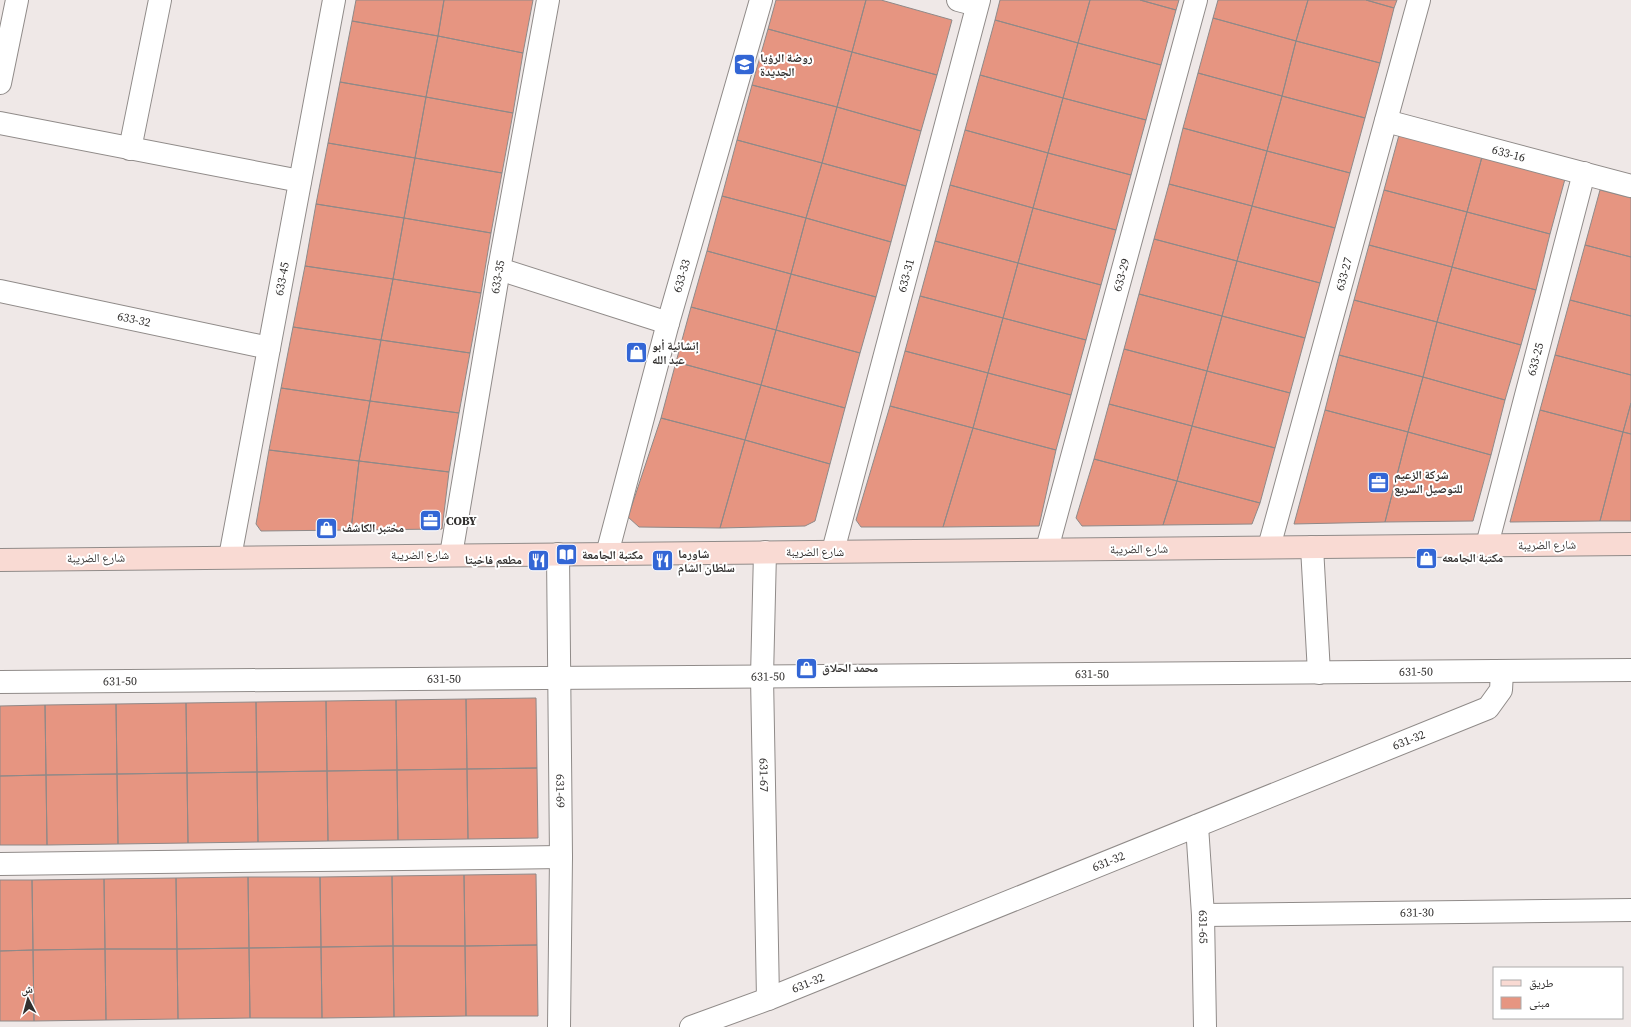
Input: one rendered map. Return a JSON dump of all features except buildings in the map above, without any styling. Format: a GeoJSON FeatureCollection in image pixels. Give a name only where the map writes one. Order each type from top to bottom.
{"type":"FeatureCollection","features":[{"type":"Feature","properties":{"kind":"street"},"geometry":{"type":"LineString","coordinates":[[0,83],[17,0]]}},
{"type":"Feature","properties":{"kind":"street"},"geometry":{"type":"LineString","coordinates":[[130,149],[160,0]]}},
{"type":"Feature","properties":{"kind":"street","name":"633-45"},"geometry":{"type":"LineString","coordinates":[[230,557],[334,0]]}},
{"type":"Feature","properties":{"kind":"street","name":"633-35"},"geometry":{"type":"LineString","coordinates":[[451,555],[499,269],[548,0]]}},
{"type":"Feature","properties":{"kind":"street","name":"633-33"},"geometry":{"type":"LineString","coordinates":[[607,554],[668,323],[761,0]]}},
{"type":"Feature","properties":{"kind":"street","name":"633-29"},"geometry":{"type":"LineString","coordinates":[[1047,549],[1196,0]]}},
{"type":"Feature","properties":{"kind":"street","name":"633-27"},"geometry":{"type":"LineString","coordinates":[[1269,547],[1419,0]]}},
{"type":"Feature","properties":{"kind":"street","name":"633-31"},"geometry":{"type":"LineString","coordinates":[[833,552],[971,2]]}},
{"type":"Feature","properties":{"kind":"street","name":"633-16"},"geometry":{"type":"LineString","coordinates":[[1386,121],[1631,186]]}},
{"type":"Feature","properties":{"kind":"street"},"geometry":{"type":"LineString","coordinates":[[0,123],[300,181]]}},
{"type":"Feature","properties":{"kind":"street","name":"633-25"},"geometry":{"type":"LineString","coordinates":[[1487,545],[1584,173]]}},
{"type":"Feature","properties":{"kind":"street"},"geometry":{"type":"LineString","coordinates":[[499,269],[668,323]]}},
{"type":"Feature","properties":{"kind":"street","name":"633-32"},"geometry":{"type":"LineString","coordinates":[[0,291],[269,348]]}},
{"type":"Feature","properties":{"kind":"street","name":"شارع الضريبة"},"geometry":{"type":"LineString","coordinates":[[0,560],[1631,544]]}},
{"type":"Feature","properties":{"kind":"street"},"geometry":{"type":"LineString","coordinates":[[1312,547],[1319,673]]}},
{"type":"Feature","properties":{"kind":"street","name":"631-67"},"geometry":{"type":"LineString","coordinates":[[765,552],[762,677],[768,999]]}},
{"type":"Feature","properties":{"kind":"street","name":"631-69"},"geometry":{"type":"LineString","coordinates":[[558,554],[561,857],[559,1027]]}},
{"type":"Feature","properties":{"kind":"street","name":"631-50"},"geometry":{"type":"LineString","coordinates":[[0,682],[1631,670]]}},
{"type":"Feature","properties":{"kind":"street","name":"631-32"},"geometry":{"type":"LineString","coordinates":[[690,1027],[768,999],[1488,708],[1501,690],[1502,672]]}},
{"type":"Feature","properties":{"kind":"street","name":"631-65"},"geometry":{"type":"LineString","coordinates":[[1197,826],[1203,915],[1206,1027]]}},
{"type":"Feature","properties":{"kind":"street"},"geometry":{"type":"LineString","coordinates":[[0,864],[561,857]]}},
{"type":"Feature","properties":{"kind":"street","name":"631-30"},"geometry":{"type":"LineString","coordinates":[[1203,915],[1631,910]]}},
{"type":"Feature","properties":{"kind":"place","name":"روضة الرؤيا الجديدة"},"geometry":{"type":"Point","coordinates":[744,65]}},
{"type":"Feature","properties":{"kind":"place","name":"إنشائية أبو عبد الله"},"geometry":{"type":"Point","coordinates":[637,353]}},
{"type":"Feature","properties":{"kind":"place","name":"شركة الزعيم للتوصيل السريع"},"geometry":{"type":"Point","coordinates":[1378,482]}},
{"type":"Feature","properties":{"kind":"place","name":"COBY"},"geometry":{"type":"Point","coordinates":[430,521]}},
{"type":"Feature","properties":{"kind":"place","name":"مختبر الكاشف"},"geometry":{"type":"Point","coordinates":[327,528]}},
{"type":"Feature","properties":{"kind":"place","name":"مكتبة الجامعة"},"geometry":{"type":"Point","coordinates":[566,555]}},
{"type":"Feature","properties":{"kind":"place","name":"مكتبة الجامعه"},"geometry":{"type":"Point","coordinates":[1427,558]}},
{"type":"Feature","properties":{"kind":"place","name":"مطعم فاخيتا"},"geometry":{"type":"Point","coordinates":[538,560]}},
{"type":"Feature","properties":{"kind":"place","name":"شاورما سلطان الشام"},"geometry":{"type":"Point","coordinates":[663,561]}},
{"type":"Feature","properties":{"kind":"place","name":"محمد الحلاق"},"geometry":{"type":"Point","coordinates":[806,668]}}]}
